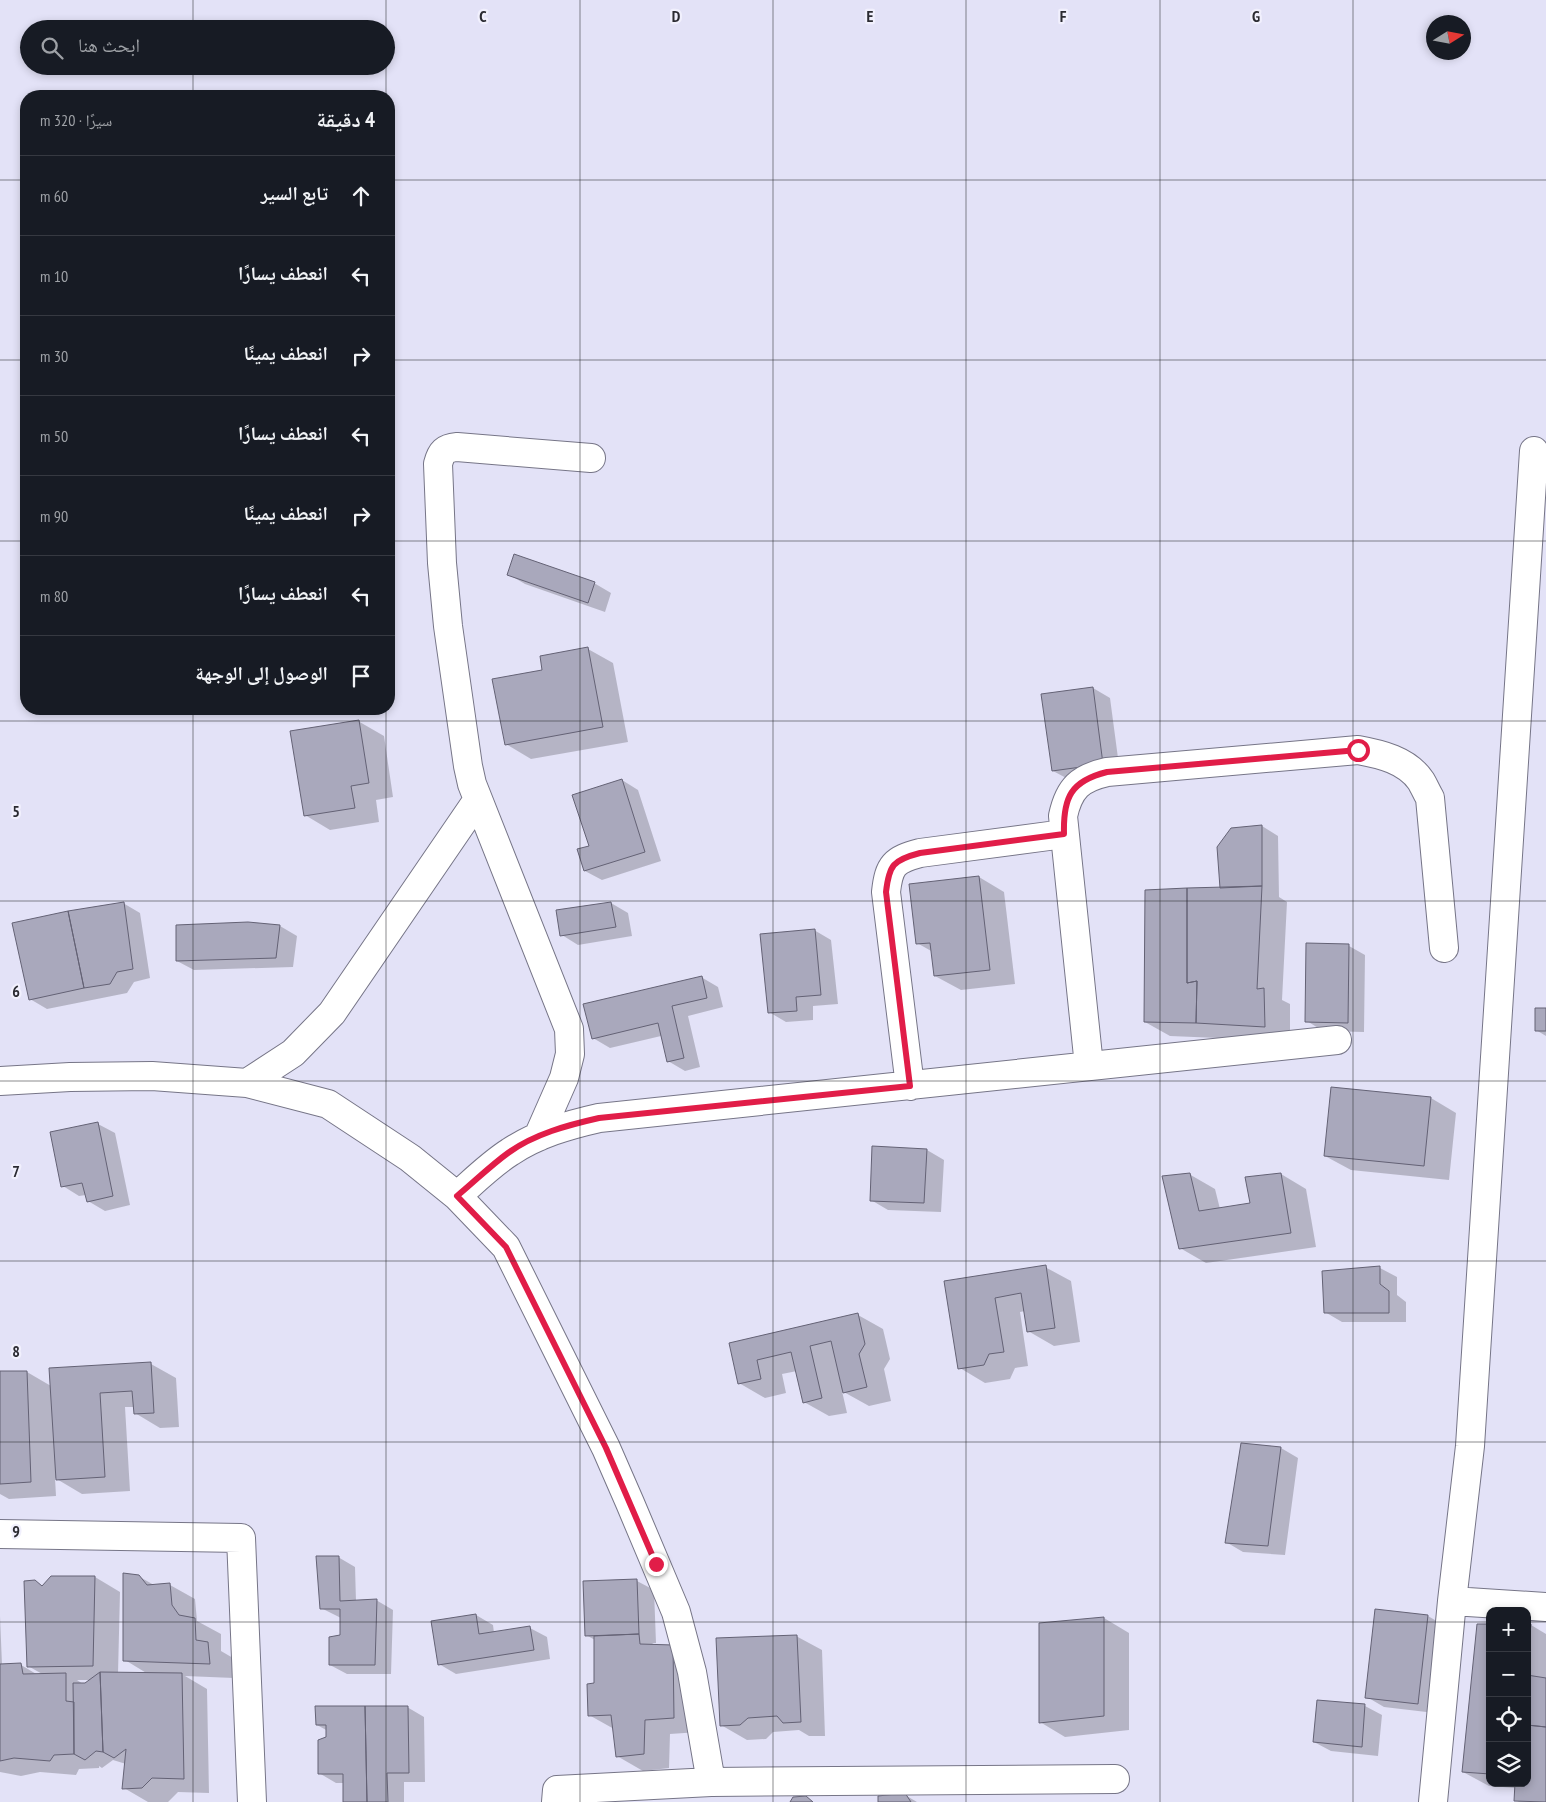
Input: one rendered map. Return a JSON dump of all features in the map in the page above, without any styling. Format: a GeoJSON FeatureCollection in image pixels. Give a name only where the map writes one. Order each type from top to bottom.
{"type":"FeatureCollection","features":[{"type":"Feature","properties":{"kind":"street"},"geometry":{"type":"LineString","coordinates":[[538,1137],[564,1078],[570,1054],[569,1030],[561,1006],[477,801],[468,766],[448,626],[442,563],[438,464],[440,455],[447,448],[457,447],[591,458]]}},
{"type":"Feature","properties":{"kind":"street"},"geometry":{"type":"LineString","coordinates":[[1433,1802],[1452,1601],[1470,1446],[1534,451]]}},
{"type":"Feature","properties":{"kind":"street"},"geometry":{"type":"LineString","coordinates":[[1088,1066],[1063,816],[1067,800],[1077,785],[1090,776],[1107,772],[1358,750],[1384,755],[1404,765],[1420,780],[1430,798],[1444,948]]}},
{"type":"Feature","properties":{"kind":"street"},"geometry":{"type":"LineString","coordinates":[[247,1083],[293,1053],[332,1013],[477,801]]}},
{"type":"Feature","properties":{"kind":"street"},"geometry":{"type":"LineString","coordinates":[[910,1086],[886,892],[888,873],[901,858],[920,853],[1064,834]]}},
{"type":"Feature","properties":{"kind":"street"},"geometry":{"type":"LineString","coordinates":[[457,1196],[509,1152],[538,1137],[568,1125],[599,1118],[1337,1040]]}},
{"type":"Feature","properties":{"kind":"street"},"geometry":{"type":"LineString","coordinates":[[0,1080],[152,1076],[247,1083],[328,1104],[410,1158],[457,1196],[506,1247],[606,1448],[630,1503],[676,1612],[692,1672],[711,1782]]}},
{"type":"Feature","properties":{"kind":"street"},"geometry":{"type":"LineString","coordinates":[[0,1534],[241,1538],[252,1802]]}},
{"type":"Feature","properties":{"kind":"street"},"geometry":{"type":"LineString","coordinates":[[1452,1601],[1546,1608]]}},
{"type":"Feature","properties":{"kind":"street"},"geometry":{"type":"LineString","coordinates":[[556,1802],[557,1790],[711,1782],[1114,1779]]}},
{"type":"Feature","properties":{"kind":"building"},"geometry":{"type":"Polygon","coordinates":[[[514,554],[595,582],[588,603],[507,575],[514,554]]]}},
{"type":"Feature","properties":{"kind":"building"},"geometry":{"type":"Polygon","coordinates":[[[588,647],[603,727],[505,745],[492,679],[542,670],[540,656],[588,647]]]}},
{"type":"Feature","properties":{"kind":"building"},"geometry":{"type":"Polygon","coordinates":[[[1093,687],[1103,764],[1052,771],[1041,694],[1093,687]]]}},
{"type":"Feature","properties":{"kind":"building"},"geometry":{"type":"Polygon","coordinates":[[[359,720],[369,783],[351,786],[355,808],[304,816],[290,731],[359,720]]]}},
{"type":"Feature","properties":{"kind":"building"},"geometry":{"type":"Polygon","coordinates":[[[622,779],[645,852],[584,871],[577,849],[589,846],[572,795],[622,779]]]}},
{"type":"Feature","properties":{"kind":"building"},"geometry":{"type":"Polygon","coordinates":[[[1262,825],[1262,886],[1220,888],[1217,847],[1231,828],[1262,825]]]}},
{"type":"Feature","properties":{"kind":"building"},"geometry":{"type":"Polygon","coordinates":[[[979,876],[990,970],[934,976],[930,943],[916,944],[909,884],[979,876]]]}},
{"type":"Feature","properties":{"kind":"building"},"geometry":{"type":"Polygon","coordinates":[[[1262,886],[1257,989],[1264,988],[1265,1027],[1196,1023],[1197,981],[1187,983],[1187,888],[1262,886]]]}},
{"type":"Feature","properties":{"kind":"building"},"geometry":{"type":"Polygon","coordinates":[[[1187,888],[1187,983],[1197,981],[1196,1023],[1144,1022],[1145,890],[1187,888]]]}},
{"type":"Feature","properties":{"kind":"building"},"geometry":{"type":"Polygon","coordinates":[[[124,902],[133,969],[117,972],[110,984],[84,988],[68,911],[124,902]]]}},
{"type":"Feature","properties":{"kind":"building"},"geometry":{"type":"Polygon","coordinates":[[[611,902],[616,927],[560,936],[556,910],[611,902]]]}},
{"type":"Feature","properties":{"kind":"building"},"geometry":{"type":"Polygon","coordinates":[[[68,911],[84,988],[29,1000],[12,923],[68,911]]]}},
{"type":"Feature","properties":{"kind":"building"},"geometry":{"type":"Polygon","coordinates":[[[248,922],[280,925],[276,958],[176,961],[176,925],[248,922]]]}},
{"type":"Feature","properties":{"kind":"building"},"geometry":{"type":"Polygon","coordinates":[[[815,929],[821,995],[796,997],[797,1011],[768,1013],[760,934],[815,929]]]}},
{"type":"Feature","properties":{"kind":"building"},"geometry":{"type":"Polygon","coordinates":[[[1306,943],[1349,944],[1348,1023],[1305,1022],[1306,943]]]}},
{"type":"Feature","properties":{"kind":"building"},"geometry":{"type":"Polygon","coordinates":[[[702,976],[707,998],[672,1006],[684,1058],[667,1062],[658,1023],[592,1039],[583,1004],[702,976]]]}},
{"type":"Feature","properties":{"kind":"building"},"geometry":{"type":"Polygon","coordinates":[[[1535,1008],[1546,1008],[1546,1031],[1535,1031],[1535,1008]]]}},
{"type":"Feature","properties":{"kind":"building"},"geometry":{"type":"Polygon","coordinates":[[[1331,1087],[1431,1097],[1424,1166],[1324,1156],[1331,1087]]]}},
{"type":"Feature","properties":{"kind":"building"},"geometry":{"type":"Polygon","coordinates":[[[98,1122],[113,1196],[87,1202],[82,1183],[61,1187],[50,1132],[98,1122]]]}},
{"type":"Feature","properties":{"kind":"building"},"geometry":{"type":"Polygon","coordinates":[[[872,1146],[927,1149],[924,1203],[870,1201],[872,1146]]]}},
{"type":"Feature","properties":{"kind":"building"},"geometry":{"type":"Polygon","coordinates":[[[1190,1173],[1199,1211],[1250,1203],[1245,1177],[1281,1173],[1291,1233],[1179,1249],[1162,1176],[1190,1173]]]}},
{"type":"Feature","properties":{"kind":"building"},"geometry":{"type":"Polygon","coordinates":[[[1046,1265],[1055,1328],[1027,1332],[1021,1293],[995,1298],[1004,1352],[989,1354],[984,1365],[958,1369],[944,1281],[1046,1265]]]}},
{"type":"Feature","properties":{"kind":"building"},"geometry":{"type":"Polygon","coordinates":[[[1380,1266],[1380,1284],[1389,1291],[1389,1313],[1324,1313],[1322,1271],[1380,1266]]]}},
{"type":"Feature","properties":{"kind":"building"},"geometry":{"type":"Polygon","coordinates":[[[858,1313],[865,1344],[859,1354],[867,1387],[843,1393],[831,1341],[810,1346],[822,1398],[803,1403],[791,1352],[757,1360],[761,1379],[738,1384],[729,1343],[858,1313]]]}},
{"type":"Feature","properties":{"kind":"building"},"geometry":{"type":"Polygon","coordinates":[[[151,1362],[154,1413],[134,1414],[132,1391],[100,1393],[105,1477],[56,1480],[49,1368],[151,1362]]]}},
{"type":"Feature","properties":{"kind":"building"},"geometry":{"type":"Polygon","coordinates":[[[0,1371],[27,1371],[31,1482],[0,1484],[0,1371]]]}},
{"type":"Feature","properties":{"kind":"building"},"geometry":{"type":"Polygon","coordinates":[[[1241,1443],[1281,1447],[1268,1546],[1225,1543],[1241,1443]]]}},
{"type":"Feature","properties":{"kind":"building"},"geometry":{"type":"Polygon","coordinates":[[[316,1556],[339,1556],[340,1601],[377,1599],[375,1665],[329,1665],[329,1637],[340,1635],[340,1609],[320,1609],[316,1556]]]}},
{"type":"Feature","properties":{"kind":"building"},"geometry":{"type":"Polygon","coordinates":[[[123,1573],[139,1575],[147,1585],[170,1583],[172,1605],[179,1615],[195,1618],[196,1640],[208,1642],[210,1664],[123,1661],[123,1573]]]}},
{"type":"Feature","properties":{"kind":"building"},"geometry":{"type":"Polygon","coordinates":[[[51,1576],[95,1576],[93,1666],[27,1667],[24,1581],[35,1580],[42,1586],[51,1576]]]}},
{"type":"Feature","properties":{"kind":"building"},"geometry":{"type":"Polygon","coordinates":[[[637,1579],[639,1634],[585,1636],[583,1581],[637,1579]]]}},
{"type":"Feature","properties":{"kind":"building"},"geometry":{"type":"Polygon","coordinates":[[[1375,1609],[1428,1615],[1418,1704],[1365,1698],[1375,1609]]]}},
{"type":"Feature","properties":{"kind":"building"},"geometry":{"type":"Polygon","coordinates":[[[476,1614],[479,1634],[530,1626],[534,1650],[438,1665],[431,1621],[476,1614]]]}},
{"type":"Feature","properties":{"kind":"building"},"geometry":{"type":"Polygon","coordinates":[[[1104,1617],[1104,1716],[1039,1723],[1039,1623],[1104,1617]]]}},
{"type":"Feature","properties":{"kind":"building"},"geometry":{"type":"Polygon","coordinates":[[[1477,1624],[1486,1624],[1486,1774],[1462,1772],[1477,1624]]]}},
{"type":"Feature","properties":{"kind":"building"},"geometry":{"type":"Polygon","coordinates":[[[639,1634],[640,1644],[673,1645],[674,1718],[645,1720],[644,1754],[616,1757],[611,1715],[588,1716],[587,1684],[594,1683],[594,1636],[639,1634]]]}},
{"type":"Feature","properties":{"kind":"building"},"geometry":{"type":"Polygon","coordinates":[[[797,1635],[801,1722],[783,1723],[777,1716],[748,1718],[740,1725],[720,1726],[716,1638],[797,1635]]]}},
{"type":"Feature","properties":{"kind":"building"},"geometry":{"type":"Polygon","coordinates":[[[21,1663],[23,1674],[66,1673],[66,1701],[74,1702],[74,1754],[54,1755],[50,1761],[14,1758],[0,1761],[0,1664],[21,1663]]]}},
{"type":"Feature","properties":{"kind":"building"},"geometry":{"type":"Polygon","coordinates":[[[100,1672],[182,1673],[184,1779],[152,1778],[142,1788],[122,1789],[126,1749],[114,1758],[103,1752],[100,1672]]]}},
{"type":"Feature","properties":{"kind":"building"},"geometry":{"type":"Polygon","coordinates":[[[100,1672],[103,1752],[96,1751],[85,1760],[74,1754],[73,1683],[85,1683],[100,1672]]]}},
{"type":"Feature","properties":{"kind":"building"},"geometry":{"type":"Polygon","coordinates":[[[1531,1676],[1546,1678],[1546,1727],[1531,1725],[1531,1676]]]}},
{"type":"Feature","properties":{"kind":"building"},"geometry":{"type":"Polygon","coordinates":[[[1317,1700],[1365,1704],[1362,1747],[1313,1742],[1317,1700]]]}},
{"type":"Feature","properties":{"kind":"building"},"geometry":{"type":"Polygon","coordinates":[[[315,1706],[365,1706],[367,1802],[343,1802],[343,1774],[318,1774],[318,1740],[326,1737],[326,1725],[316,1725],[315,1706]]]}},
{"type":"Feature","properties":{"kind":"building"},"geometry":{"type":"Polygon","coordinates":[[[365,1706],[408,1706],[409,1773],[387,1773],[388,1802],[367,1802],[365,1706]]]}},
{"type":"Feature","properties":{"kind":"building"},"geometry":{"type":"Polygon","coordinates":[[[1531,1725],[1546,1727],[1546,1802],[1514,1801],[1515,1787],[1531,1787],[1531,1725]]]}},
{"type":"Feature","properties":{"kind":"building"},"geometry":{"type":"Polygon","coordinates":[[[905,1793],[911,1802],[878,1802],[878,1796],[905,1793]]]}},
{"type":"Feature","properties":{"kind":"building"},"geometry":{"type":"Polygon","coordinates":[[[806,1796],[813,1802],[790,1802],[793,1797],[806,1796]]]}},
{"type":"Feature","properties":{"kind":"route"},"geometry":{"type":"LineString","coordinates":[[656,1564],[606,1448],[506,1247],[457,1196],[509,1152],[538,1137],[568,1125],[599,1118],[910,1086],[886,892],[888,873],[901,858],[920,853],[1064,834],[1063,816],[1067,800],[1077,785],[1090,776],[1107,772],[1358,750]]}}]}
